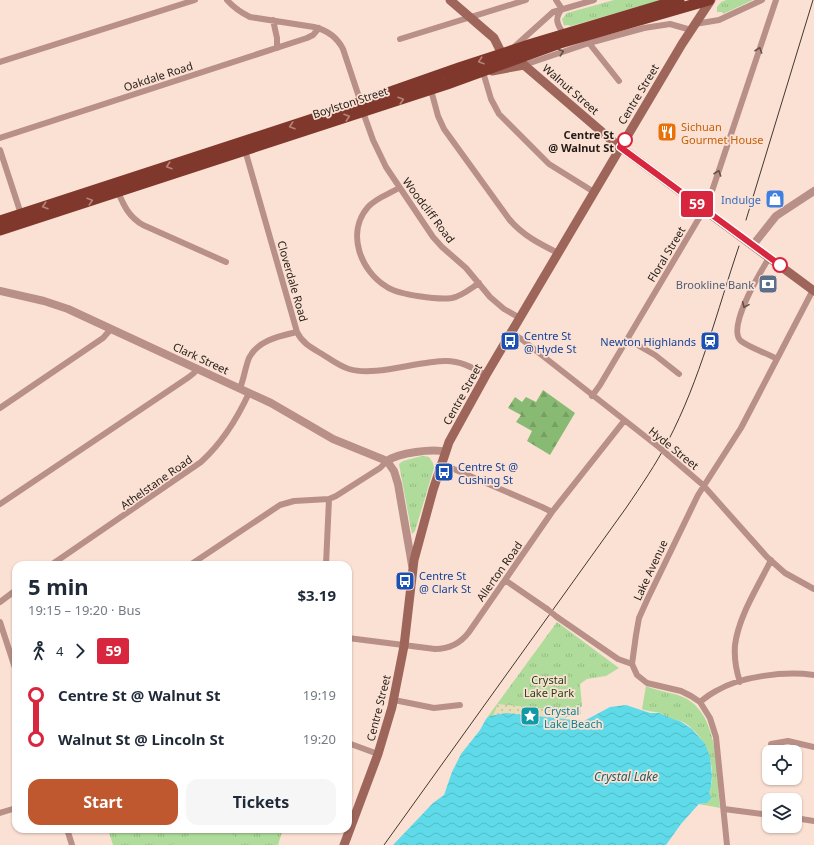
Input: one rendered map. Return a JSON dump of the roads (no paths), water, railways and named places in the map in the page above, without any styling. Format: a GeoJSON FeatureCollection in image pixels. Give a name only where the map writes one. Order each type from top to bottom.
{"type":"FeatureCollection","features":[{"type":"Feature","properties":{"kind":"highway","name":"Boylston Street"},"geometry":{"type":"LineString","coordinates":[[0,230],[245,150],[505,53],[679,0]]}},
{"type":"Feature","properties":{"kind":"highway","name":"Boylston Street"},"geometry":{"type":"LineString","coordinates":[[0,221],[362,107],[430,90],[565,42],[710,0]]}},
{"type":"Feature","properties":{"kind":"main road"},"geometry":{"type":"LineString","coordinates":[[450,0],[494,38],[505,53]]}},
{"type":"Feature","properties":{"kind":"main road","name":"Centre Street"},"geometry":{"type":"LineString","coordinates":[[352,824],[378,754],[394,700],[404,646],[413,566],[433,490],[454,432],[620,147],[710,0]]}},
{"type":"Feature","properties":{"kind":"main road"},"geometry":{"type":"LineString","coordinates":[[483,72],[524,64]]}},
{"type":"Feature","properties":{"kind":"main road","name":"Walnut Street"},"geometry":{"type":"LineString","coordinates":[[524,64],[620,147],[814,291]]}},
{"type":"Feature","properties":{"kind":"main road","name":"Centre Street"},"geometry":{"type":"LineString","coordinates":[[344,845],[348,833]]}},
{"type":"Feature","properties":{"kind":"street"},"geometry":{"type":"LineString","coordinates":[[0,62],[195,0]]}},
{"type":"Feature","properties":{"kind":"street","name":"Woodcliff Road"},"geometry":{"type":"LineString","coordinates":[[227,0],[240,12],[250,17],[319,28],[331,35],[341,45],[375,146],[399,188],[438,242],[466,268],[494,301],[520,318]]}},
{"type":"Feature","properties":{"kind":"street"},"geometry":{"type":"LineString","coordinates":[[400,39],[526,0]]}},
{"type":"Feature","properties":{"kind":"street"},"geometry":{"type":"LineString","coordinates":[[556,0],[562,9]]}},
{"type":"Feature","properties":{"kind":"street"},"geometry":{"type":"LineString","coordinates":[[505,53],[548,15],[555,11],[594,0]]}},
{"type":"Feature","properties":{"kind":"street"},"geometry":{"type":"LineString","coordinates":[[524,64],[589,43],[636,30],[665,24],[693,27],[719,20],[762,0]]}},
{"type":"Feature","properties":{"kind":"street","name":"Floral Street"},"geometry":{"type":"LineString","coordinates":[[592,396],[704,210],[711,194],[776,0]]}},
{"type":"Feature","properties":{"kind":"street"},"geometry":{"type":"LineString","coordinates":[[562,9],[559,13],[557,21],[564,34]]}},
{"type":"Feature","properties":{"kind":"street"},"geometry":{"type":"LineString","coordinates":[[273,20],[277,38],[277,48]]}},
{"type":"Feature","properties":{"kind":"street","name":"Oakdale Road"},"geometry":{"type":"LineString","coordinates":[[0,138],[310,37],[316,33],[319,28]]}},
{"type":"Feature","properties":{"kind":"street"},"geometry":{"type":"LineString","coordinates":[[589,43],[619,81]]}},
{"type":"Feature","properties":{"kind":"street"},"geometry":{"type":"LineString","coordinates":[[483,72],[491,98],[499,114],[549,164],[594,192]]}},
{"type":"Feature","properties":{"kind":"street"},"geometry":{"type":"LineString","coordinates":[[430,90],[444,130],[516,228],[558,253]]}},
{"type":"Feature","properties":{"kind":"street"},"geometry":{"type":"LineString","coordinates":[[0,150],[21,214]]}},
{"type":"Feature","properties":{"kind":"street","name":"Cloverdale Road"},"geometry":{"type":"LineString","coordinates":[[240,388],[248,362],[254,350],[273,338],[297,332],[245,150]]}},
{"type":"Feature","properties":{"kind":"street"},"geometry":{"type":"LineString","coordinates":[[399,188],[374,202],[359,221],[357,236],[358,248],[372,276],[384,286],[398,292],[438,298],[457,296],[479,283]]}},
{"type":"Feature","properties":{"kind":"street"},"geometry":{"type":"LineString","coordinates":[[753,245],[767,225],[776,216],[814,191]]}},
{"type":"Feature","properties":{"kind":"street"},"geometry":{"type":"LineString","coordinates":[[118,192],[129,214],[139,222],[226,262]]}},
{"type":"Feature","properties":{"kind":"street"},"geometry":{"type":"LineString","coordinates":[[770,258],[741,312],[737,334],[742,342],[777,359]]}},
{"type":"Feature","properties":{"kind":"street","name":"Clark Street"},"geometry":{"type":"LineString","coordinates":[[0,291],[55,304],[240,388],[282,409],[333,440],[387,461]]}},
{"type":"Feature","properties":{"kind":"street","name":"Lake Avenue"},"geometry":{"type":"LineString","coordinates":[[632,664],[640,618],[678,534],[703,485],[741,428],[814,291]]}},
{"type":"Feature","properties":{"kind":"street"},"geometry":{"type":"LineString","coordinates":[[0,408],[103,338],[111,329]]}},
{"type":"Feature","properties":{"kind":"street"},"geometry":{"type":"LineString","coordinates":[[297,332],[303,341],[314,350],[342,366],[353,370],[371,371],[447,361],[465,364],[486,375]]}},
{"type":"Feature","properties":{"kind":"street","name":"Hyde Street"},"geometry":{"type":"LineString","coordinates":[[511,333],[520,338],[660,448],[703,485],[771,560],[785,573],[814,589]]}},
{"type":"Feature","properties":{"kind":"street"},"geometry":{"type":"LineString","coordinates":[[627,339],[655,355],[679,374]]}},
{"type":"Feature","properties":{"kind":"street"},"geometry":{"type":"LineString","coordinates":[[0,504],[189,377],[197,368]]}},
{"type":"Feature","properties":{"kind":"street","name":"Athelstane Road"},"geometry":{"type":"LineString","coordinates":[[58,561],[201,462],[221,441],[233,425],[249,393]]}},
{"type":"Feature","properties":{"kind":"street","name":"Allerton Road"},"geometry":{"type":"LineString","coordinates":[[352,639],[439,649],[448,648],[459,643],[469,632],[552,512],[624,421]]}},
{"type":"Feature","properties":{"kind":"street"},"geometry":{"type":"LineString","coordinates":[[196,561],[280,505],[300,500],[328,499],[344,492],[396,456],[423,451],[438,450],[446,452]]}},
{"type":"Feature","properties":{"kind":"street"},"geometry":{"type":"LineString","coordinates":[[387,461],[392,467],[398,484],[413,566]]}},
{"type":"Feature","properties":{"kind":"street"},"geometry":{"type":"LineString","coordinates":[[442,464],[552,512]]}},
{"type":"Feature","properties":{"kind":"street"},"geometry":{"type":"LineString","coordinates":[[326,561],[328,499]]}},
{"type":"Feature","properties":{"kind":"street"},"geometry":{"type":"LineString","coordinates":[[740,682],[735,654],[738,633],[744,616],[771,560]]}},
{"type":"Feature","properties":{"kind":"street"},"geometry":{"type":"LineString","coordinates":[[505,580],[618,659],[632,664],[636,674],[646,682],[681,691],[700,702],[710,718],[716,737],[727,845]]}},
{"type":"Feature","properties":{"kind":"street"},"geometry":{"type":"LineString","coordinates":[[0,602],[12,593]]}},
{"type":"Feature","properties":{"kind":"street"},"geometry":{"type":"LineString","coordinates":[[0,622],[12,659]]}},
{"type":"Feature","properties":{"kind":"street"},"geometry":{"type":"LineString","coordinates":[[700,702],[716,691],[740,682],[764,676],[792,674],[814,675]]}},
{"type":"Feature","properties":{"kind":"street"},"geometry":{"type":"LineString","coordinates":[[394,700],[434,708],[460,705]]}},
{"type":"Feature","properties":{"kind":"street"},"geometry":{"type":"LineString","coordinates":[[771,744],[788,741],[814,747]]}},
{"type":"Feature","properties":{"kind":"street"},"geometry":{"type":"LineString","coordinates":[[352,744],[378,754]]}},
{"type":"Feature","properties":{"kind":"street"},"geometry":{"type":"LineString","coordinates":[[0,813],[12,809]]}},
{"type":"Feature","properties":{"kind":"street"},"geometry":{"type":"LineString","coordinates":[[724,809],[762,814]]}},
{"type":"Feature","properties":{"kind":"street"},"geometry":{"type":"LineString","coordinates":[[802,819],[814,821]]}},
{"type":"Feature","properties":{"kind":"street"},"geometry":{"type":"LineString","coordinates":[[68,833],[72,845]]}},
{"type":"Feature","properties":{"kind":"water","name":"Crystal Lake"},"geometry":{"type":"Polygon","coordinates":[[[626,705],[650,713],[659,713],[680,721],[692,729],[705,744],[710,757],[712,776],[709,793],[712,797],[707,803],[699,804],[697,806],[681,824],[666,845],[393,845],[433,803],[444,795],[452,772],[461,754],[480,730],[486,719],[490,716],[506,713],[584,721],[610,707],[626,705]]]}},
{"type":"Feature","properties":{"kind":"tram line"},"geometry":{"type":"LineString","coordinates":[[746,220],[813,0]]}},
{"type":"Feature","properties":{"kind":"tram line"},"geometry":{"type":"LineString","coordinates":[[384,845],[626,508],[658,458],[668,441],[690,394],[739,246]]}},
{"type":"Feature","properties":{"kind":"place","name":"Sichuan Gourmet House"},"geometry":{"type":"Point","coordinates":[667,132]}},
{"type":"Feature","properties":{"kind":"place","name":"Centre St @ Walnut St"},"geometry":{"type":"Point","coordinates":[625,140]}},
{"type":"Feature","properties":{"kind":"place","name":"Indulge"},"geometry":{"type":"Point","coordinates":[775,199]}},
{"type":"Feature","properties":{"kind":"place","name":"Brookline Bank"},"geometry":{"type":"Point","coordinates":[768,284]}},
{"type":"Feature","properties":{"kind":"place","name":"Centre St @ Hyde St"},"geometry":{"type":"Point","coordinates":[510,341]}},
{"type":"Feature","properties":{"kind":"place","name":"Newton Highlands"},"geometry":{"type":"Point","coordinates":[710,341]}},
{"type":"Feature","properties":{"kind":"place","name":"Centre St @ Cushing St"},"geometry":{"type":"Point","coordinates":[444,472]}},
{"type":"Feature","properties":{"kind":"place","name":"Centre St @ Clark St"},"geometry":{"type":"Point","coordinates":[405,581]}},
{"type":"Feature","properties":{"kind":"place","name":"Crystal Lake Beach"},"geometry":{"type":"Point","coordinates":[530,716]}},
{"type":"Feature","properties":{"kind":"park label","name":"Crystal Lake Park"},"geometry":{"type":"Point","coordinates":[549,685]}}]}
